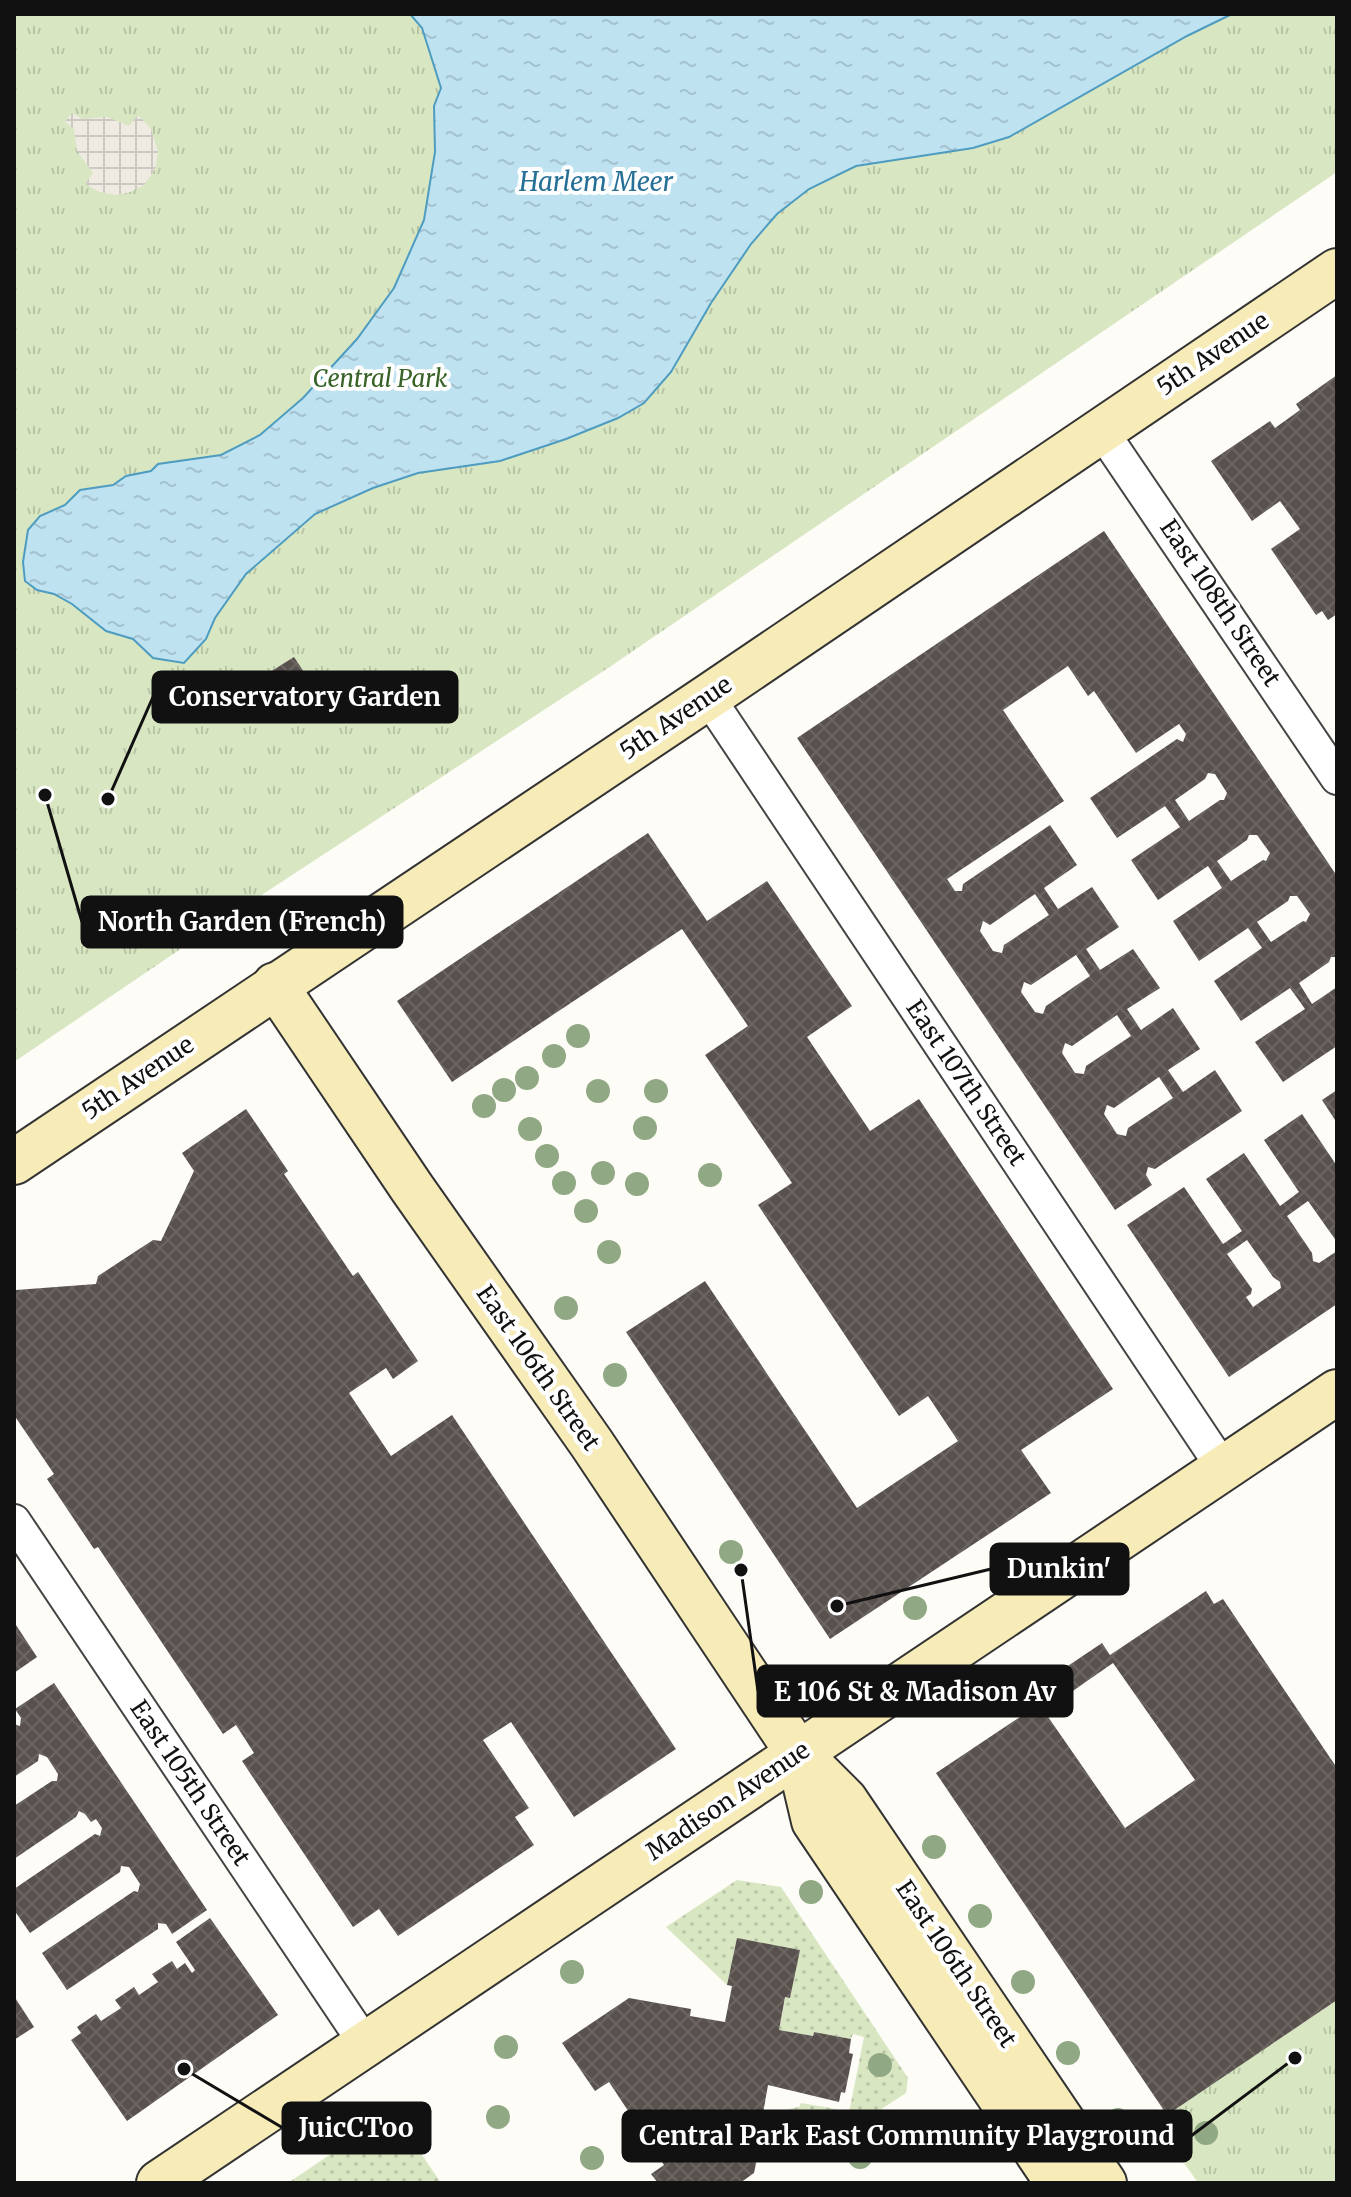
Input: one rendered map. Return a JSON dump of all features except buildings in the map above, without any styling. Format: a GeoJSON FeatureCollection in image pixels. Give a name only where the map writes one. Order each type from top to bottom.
{"type":"FeatureCollection","features":[{"type":"Feature","properties":{"kind":"main road","name":"5th Avenue"},"geometry":{"type":"LineString","coordinates":[[14,1162],[1337,271]]}},
{"type":"Feature","properties":{"kind":"main road","name":"East 106th Street"},"geometry":{"type":"LineString","coordinates":[[275,985],[412,1188],[592,1444],[798,1753],[845,1800],[1104,2183]]}},
{"type":"Feature","properties":{"kind":"main road","name":"Madison Avenue"},"geometry":{"type":"LineString","coordinates":[[159,2183],[1337,1392]]}},
{"type":"Feature","properties":{"kind":"main road","name":"East 106th Street"},"geometry":{"type":"LineString","coordinates":[[798,1753],[814,1821],[1058,2183]]}},
{"type":"Feature","properties":{"kind":"street","name":"East 108th Street"},"geometry":{"type":"LineString","coordinates":[[1101,430],[1337,778]]}},
{"type":"Feature","properties":{"kind":"street","name":"East 107th Street"},"geometry":{"type":"LineString","coordinates":[[708,697],[1223,1468]]}},
{"type":"Feature","properties":{"kind":"street","name":"East 105th Street"},"geometry":{"type":"LineString","coordinates":[[14,1521],[366,2045]]}},
{"type":"Feature","properties":{"kind":"green space","name":"Central Park"},"geometry":{"type":"Polygon","coordinates":[[[14,14],[1337,14],[1337,172],[608,668],[216,925],[14,1062],[14,14]]]}},
{"type":"Feature","properties":{"kind":"green space"},"geometry":{"type":"Polygon","coordinates":[[[737,1880],[781,1887],[908,2078],[906,2093],[845,2133],[864,2037],[853,2034],[851,2039],[814,2032],[813,2036],[779,2030],[785,1997],[790,1997],[799,1950],[737,1939],[727,1985],[666,1927],[737,1880]]]}},
{"type":"Feature","properties":{"kind":"green space"},"geometry":{"type":"Polygon","coordinates":[[[1337,2000],[1337,2183],[1198,2183],[1156,2122],[1337,2000]]]}},
{"type":"Feature","properties":{"kind":"green space"},"geometry":{"type":"Polygon","coordinates":[[[801,2103],[836,2109],[825,2145],[814,2141],[788,2109],[799,2107],[801,2103]]]}},
{"type":"Feature","properties":{"kind":"green space"},"geometry":{"type":"Polygon","coordinates":[[[393,2112],[441,2183],[288,2183],[393,2112]]]}},
{"type":"Feature","properties":{"kind":"shaded area"},"geometry":{"type":"Polygon","coordinates":[[[72,113],[82,119],[107,117],[129,126],[137,116],[141,118],[151,129],[158,152],[155,169],[144,185],[117,195],[100,192],[85,184],[93,173],[77,151],[74,129],[65,122],[72,113]]]}},
{"type":"Feature","properties":{"kind":"water","name":"Harlem Meer"},"geometry":{"type":"Polygon","coordinates":[[[410,14],[1232,14],[1187,36],[1009,137],[973,148],[856,166],[809,189],[777,214],[751,244],[711,303],[671,372],[644,403],[618,418],[566,439],[500,461],[418,473],[373,488],[315,514],[246,574],[215,618],[206,639],[184,663],[153,658],[133,639],[106,631],[72,604],[54,594],[37,590],[25,581],[23,562],[28,530],[40,516],[65,505],[80,490],[113,485],[126,476],[151,471],[158,464],[221,455],[260,435],[303,398],[357,339],[394,288],[424,220],[435,152],[434,106],[441,88],[422,28],[410,14]]]}},
{"type":"Feature","properties":{"kind":"place","name":"North Garden (French)"},"geometry":{"type":"Point","coordinates":[45,795]}},
{"type":"Feature","properties":{"kind":"place","name":"Conservatory Garden"},"geometry":{"type":"Point","coordinates":[108,799]}},
{"type":"Feature","properties":{"kind":"place","name":"E 106 St & Madison Av"},"geometry":{"type":"Point","coordinates":[741,1570]}},
{"type":"Feature","properties":{"kind":"place","name":"Dunkin'"},"geometry":{"type":"Point","coordinates":[837,1606]}},
{"type":"Feature","properties":{"kind":"place","name":"Central Park East Community Playground"},"geometry":{"type":"Point","coordinates":[1295,2058]}},
{"type":"Feature","properties":{"kind":"place","name":"JuicCToo"},"geometry":{"type":"Point","coordinates":[184,2069]}}]}
